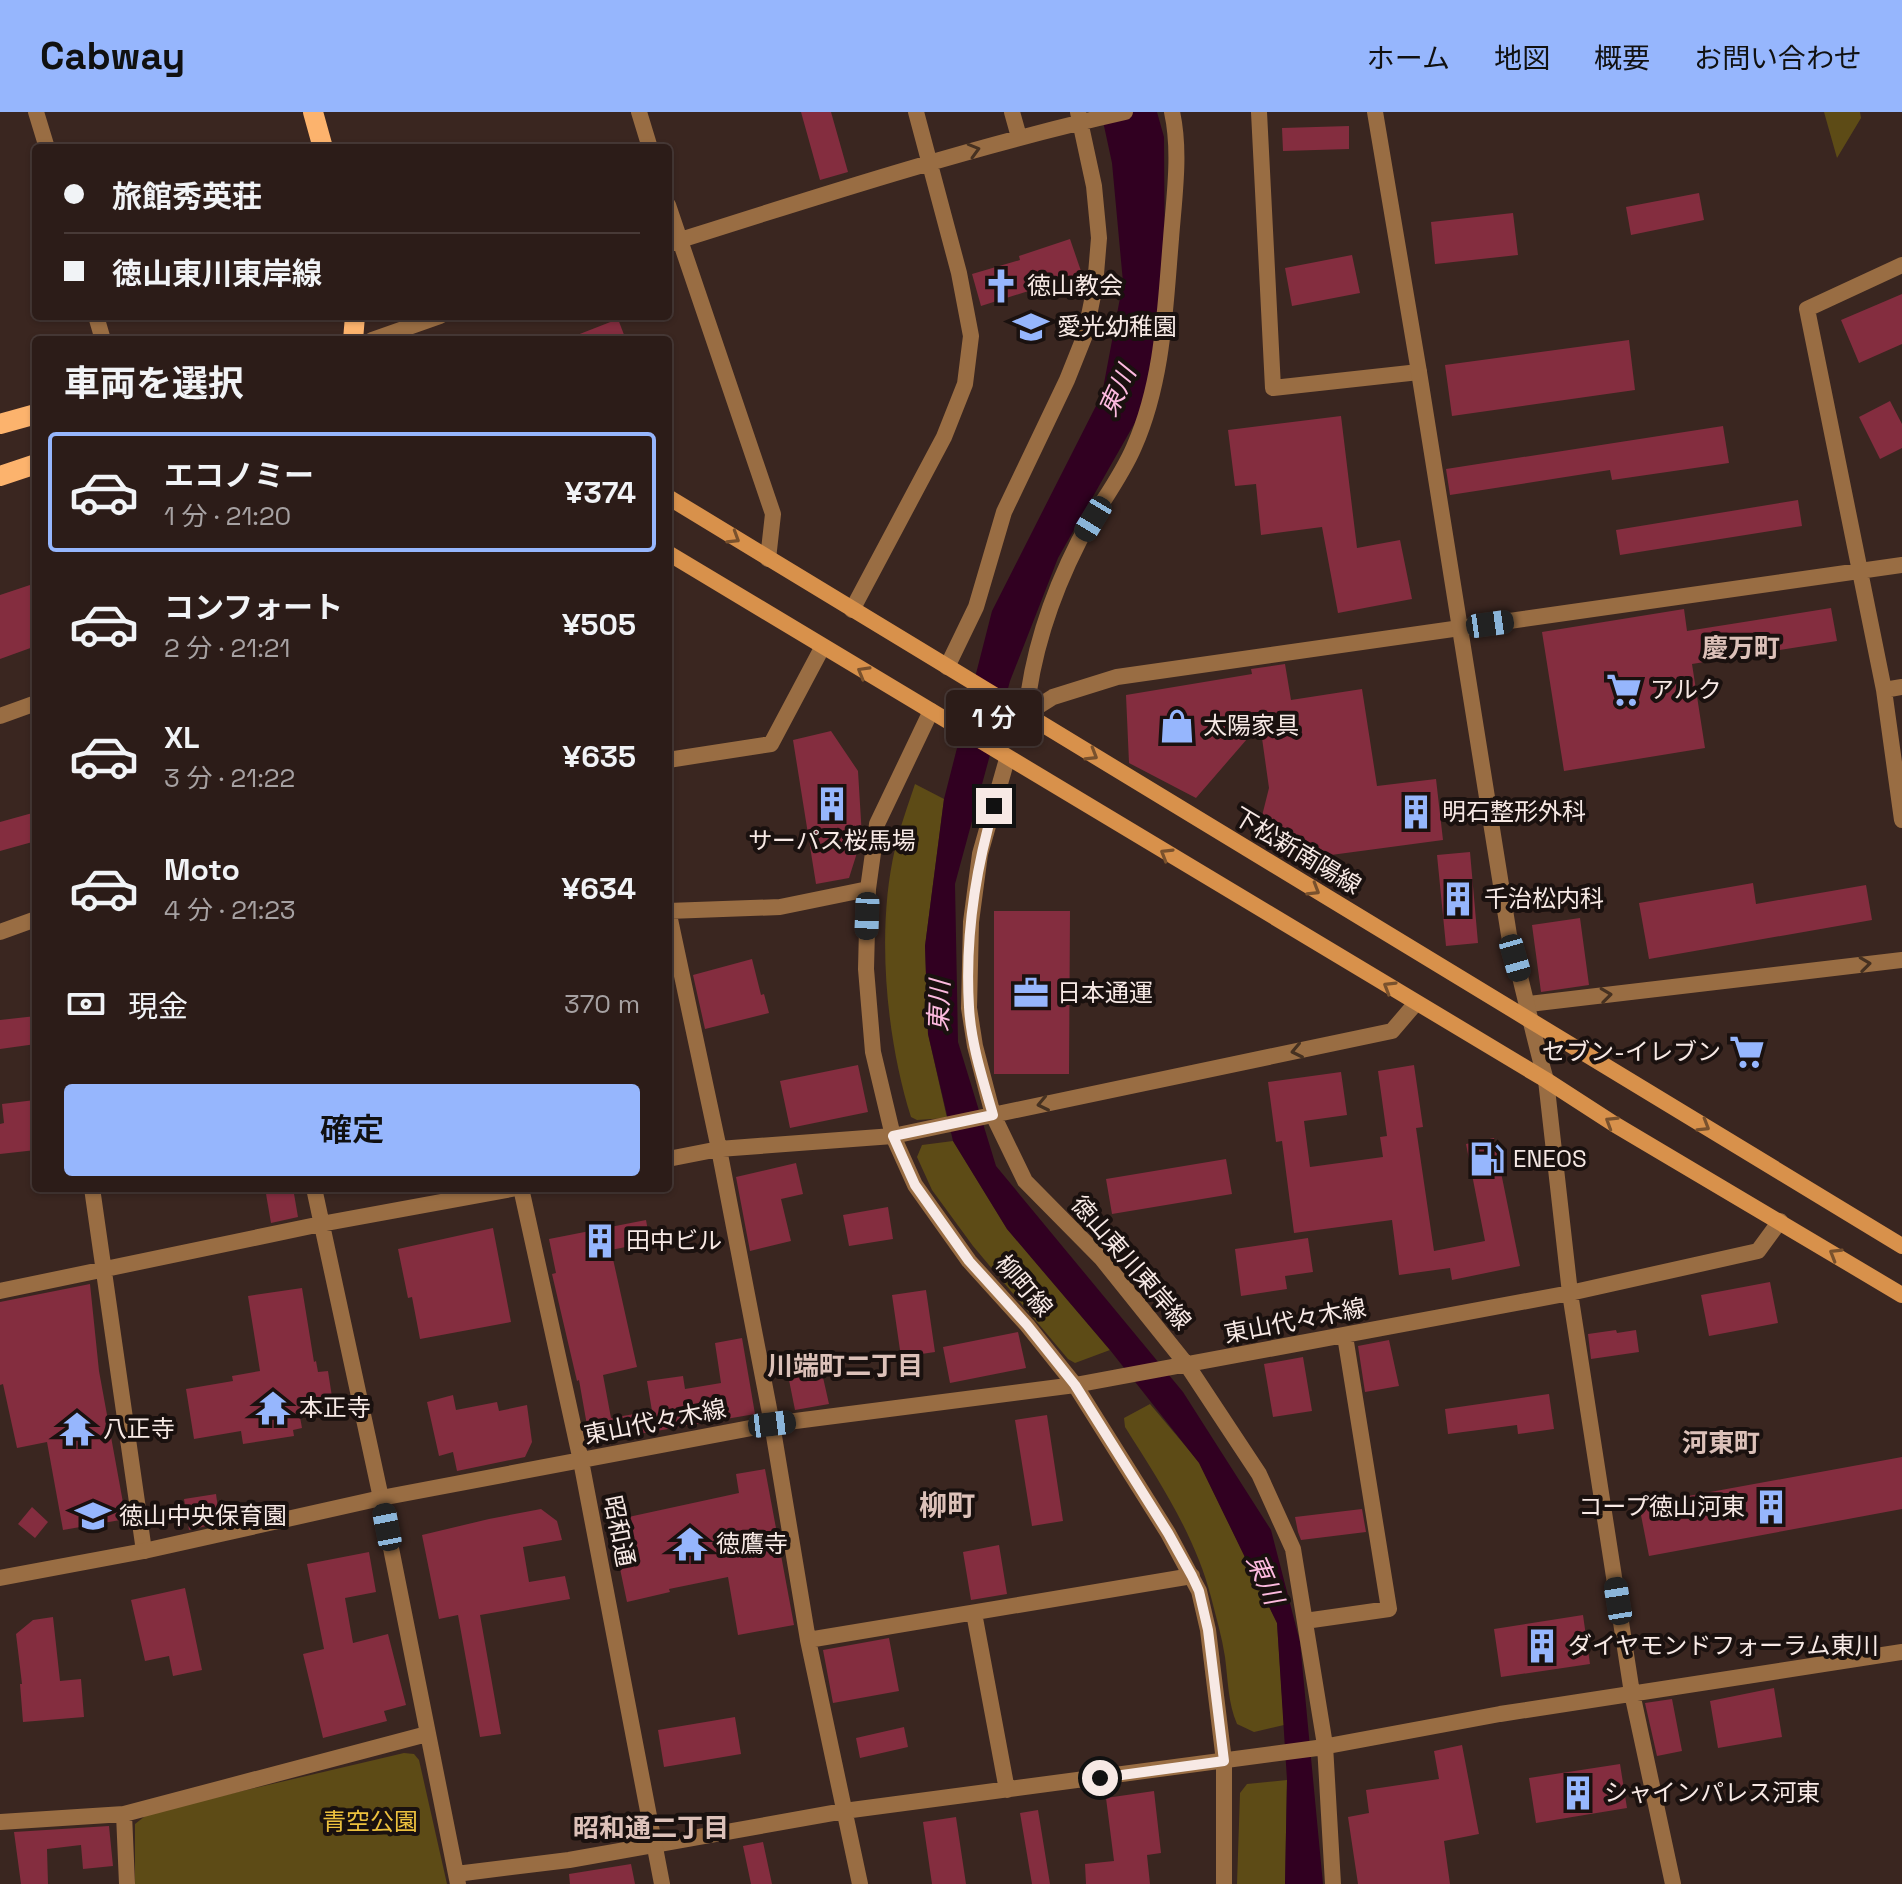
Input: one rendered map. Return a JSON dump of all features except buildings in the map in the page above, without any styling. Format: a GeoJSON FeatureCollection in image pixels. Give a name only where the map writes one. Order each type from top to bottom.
{"type":"FeatureCollection","features":[{"type":"Feature","properties":{"kind":"main road"},"geometry":{"type":"LineString","coordinates":[[313,112],[322,144]]}},
{"type":"Feature","properties":{"kind":"main road"},"geometry":{"type":"LineString","coordinates":[[0,424],[32,415]]}},
{"type":"Feature","properties":{"kind":"main road"},"geometry":{"type":"LineString","coordinates":[[0,476],[32,465]]}},
{"type":"Feature","properties":{"kind":"main road","name":"下松新南陽線"},"geometry":{"type":"LineString","coordinates":[[672,499],[947,667],[1529,1012],[1902,1246]]}},
{"type":"Feature","properties":{"kind":"main road"},"geometry":{"type":"LineString","coordinates":[[672,555],[1546,1080],[1614,1124],[1899,1287]]}},
{"type":"Feature","properties":{"kind":"street"},"geometry":{"type":"LineString","coordinates":[[36,112],[46,144]]}},
{"type":"Feature","properties":{"kind":"street"},"geometry":{"type":"LineString","coordinates":[[639,112],[649,144]]}},
{"type":"Feature","properties":{"kind":"street"},"geometry":{"type":"LineString","coordinates":[[852,610],[944,437],[965,384],[971,336],[959,273],[916,112]]}},
{"type":"Feature","properties":{"kind":"street"},"geometry":{"type":"LineString","coordinates":[[1012,112],[1019,137]]}},
{"type":"Feature","properties":{"kind":"street"},"geometry":{"type":"LineString","coordinates":[[768,559],[773,514],[674,242],[1079,117],[1125,112]]}},
{"type":"Feature","properties":{"kind":"street"},"geometry":{"type":"LineString","coordinates":[[1026,714],[1030,674],[1049,608],[1079,542],[1133,450],[1152,402],[1161,351],[1173,209],[1176,129],[1172,112]]}},
{"type":"Feature","properties":{"kind":"street"},"geometry":{"type":"LineString","coordinates":[[1259,112],[1273,388],[1419,372]]}},
{"type":"Feature","properties":{"kind":"street"},"geometry":{"type":"LineString","coordinates":[[1375,112],[1509,935],[1546,1080],[1570,1293],[1632,1693],[1673,1884]]}},
{"type":"Feature","properties":{"kind":"street"},"geometry":{"type":"LineString","coordinates":[[947,667],[976,607],[1004,512],[1085,335],[1095,286],[1099,238],[1094,186],[1079,117]]}},
{"type":"Feature","properties":{"kind":"street"},"geometry":{"type":"LineString","coordinates":[[1902,265],[1807,309],[1884,690],[1902,820]]}},
{"type":"Feature","properties":{"kind":"street"},"geometry":{"type":"LineString","coordinates":[[383,336],[429,320]]}},
{"type":"Feature","properties":{"kind":"street"},"geometry":{"type":"LineString","coordinates":[[1026,714],[1053,697],[1117,677],[1902,565]]}},
{"type":"Feature","properties":{"kind":"street"},"geometry":{"type":"LineString","coordinates":[[672,759],[771,744],[822,648]]}},
{"type":"Feature","properties":{"kind":"street"},"geometry":{"type":"LineString","coordinates":[[1884,690],[1902,687]]}},
{"type":"Feature","properties":{"kind":"street"},"geometry":{"type":"LineString","coordinates":[[0,716],[32,704]]}},
{"type":"Feature","properties":{"kind":"street","name":"柳町線"},"geometry":{"type":"LineString","coordinates":[[931,711],[877,824],[868,889],[866,969],[873,1052],[893,1136],[915,1185],[969,1261],[1027,1325],[1075,1385],[1168,1533],[1199,1591],[1208,1630],[1224,1761],[1224,1884]]}},
{"type":"Feature","properties":{"kind":"street","name":"徳山東川東岸線"},"geometry":{"type":"LineString","coordinates":[[1007,759],[980,854],[971,922],[969,1008],[975,1046],[993,1115],[1025,1181],[1102,1259],[1259,1474],[1293,1549],[1321,1747],[1333,1884]]}},
{"type":"Feature","properties":{"kind":"street"},"geometry":{"type":"LineString","coordinates":[[672,910],[780,907],[868,889]]}},
{"type":"Feature","properties":{"kind":"street"},"geometry":{"type":"LineString","coordinates":[[0,932],[32,920]]}},
{"type":"Feature","properties":{"kind":"street"},"geometry":{"type":"LineString","coordinates":[[672,929],[719,1149],[772,1424],[808,1640],[860,1884]]}},
{"type":"Feature","properties":{"kind":"street"},"geometry":{"type":"LineString","coordinates":[[1529,1012],[1902,960]]}},
{"type":"Feature","properties":{"kind":"street"},"geometry":{"type":"LineString","coordinates":[[672,1158],[719,1149],[893,1136],[1392,1031],[1416,1003]]}},
{"type":"Feature","properties":{"kind":"street"},"geometry":{"type":"LineString","coordinates":[[92,1192],[101,1269],[144,1551]]}},
{"type":"Feature","properties":{"kind":"street"},"geometry":{"type":"LineString","coordinates":[[315,1192],[381,1498],[457,1879],[844,1811],[1321,1747],[1632,1693],[1902,1652]]}},
{"type":"Feature","properties":{"kind":"street"},"geometry":{"type":"LineString","coordinates":[[0,1291],[321,1224],[497,1192]]}},
{"type":"Feature","properties":{"kind":"street","name":"昭和通"},"geometry":{"type":"LineString","coordinates":[[520,1192],[581,1461],[662,1884]]}},
{"type":"Feature","properties":{"kind":"street","name":"東山代々木線"},"geometry":{"type":"LineString","coordinates":[[0,1578],[144,1551],[381,1498],[772,1424],[1102,1381],[1570,1293],[1758,1251],[1780,1221]]}},
{"type":"Feature","properties":{"kind":"street"},"geometry":{"type":"LineString","coordinates":[[1305,1621],[1389,1609],[1345,1336]]}},
{"type":"Feature","properties":{"kind":"street"},"geometry":{"type":"LineString","coordinates":[[808,1640],[1192,1576]]}},
{"type":"Feature","properties":{"kind":"street"},"geometry":{"type":"LineString","coordinates":[[974,1613],[1007,1790]]}},
{"type":"Feature","properties":{"kind":"street"},"geometry":{"type":"LineString","coordinates":[[0,1822],[124,1814],[427,1734]]}},
{"type":"Feature","properties":{"kind":"street"},"geometry":{"type":"LineString","coordinates":[[124,1814],[127,1884]]}},
{"type":"Feature","properties":{"kind":"green space"},"geometry":{"type":"Polygon","coordinates":[[[1824,112],[1860,112],[1861,118],[1837,158],[1824,112]]]}},
{"type":"Feature","properties":{"kind":"green space"},"geometry":{"type":"Polygon","coordinates":[[[915,784],[944,799],[925,946],[928,1034],[947,1118],[917,1120],[911,1117],[895,1053],[885,949],[889,881],[897,841],[915,784]]]}},
{"type":"Feature","properties":{"kind":"green space"},"geometry":{"type":"Polygon","coordinates":[[[953,1141],[1007,1229],[1110,1350],[1075,1363],[1068,1359],[973,1246],[932,1190],[917,1157],[922,1145],[953,1141]]]}},
{"type":"Feature","properties":{"kind":"green space"},"geometry":{"type":"Polygon","coordinates":[[[1150,1404],[1199,1462],[1277,1623],[1284,1725],[1254,1732],[1237,1724],[1230,1700],[1222,1642],[1196,1552],[1175,1509],[1125,1427],[1124,1418],[1150,1404]]]}},
{"type":"Feature","properties":{"kind":"green space","name":"青空公園"},"geometry":{"type":"Polygon","coordinates":[[[404,1753],[414,1754],[419,1760],[447,1884],[135,1884],[135,1824],[149,1813],[404,1753]]]}},
{"type":"Feature","properties":{"kind":"green space"},"geometry":{"type":"Polygon","coordinates":[[[1287,1780],[1285,1884],[1237,1884],[1240,1793],[1247,1784],[1287,1780]]]}},
{"type":"Feature","properties":{"kind":"water","name":"東川"},"geometry":{"type":"Polygon","coordinates":[[[1101,112],[1157,112],[1164,137],[1165,292],[1141,412],[1058,558],[1010,681],[955,884],[958,1042],[996,1166],[1183,1392],[1271,1530],[1300,1642],[1323,1884],[1285,1884],[1287,1780],[1277,1623],[1199,1463],[1110,1350],[1007,1229],[953,1141],[928,1034],[925,946],[944,799],[992,611],[1102,394],[1123,282],[1112,163],[1101,112]]]}},
{"type":"Feature","properties":{"kind":"place","name":"徳山教会"},"geometry":{"type":"Point","coordinates":[1001,286]}},
{"type":"Feature","properties":{"kind":"place","name":"愛光幼稚園"},"geometry":{"type":"Point","coordinates":[1031,327]}},
{"type":"Feature","properties":{"kind":"place","name":"アルク"},"geometry":{"type":"Point","coordinates":[1624,690]}},
{"type":"Feature","properties":{"kind":"place","name":"太陽家具"},"geometry":{"type":"Point","coordinates":[1177,726]}},
{"type":"Feature","properties":{"kind":"place","name":"サーパス桜馬場"},"geometry":{"type":"Point","coordinates":[832,804]}},
{"type":"Feature","properties":{"kind":"place","name":"明石整形外科"},"geometry":{"type":"Point","coordinates":[1416,812]}},
{"type":"Feature","properties":{"kind":"place","name":"千治松内科"},"geometry":{"type":"Point","coordinates":[1458,899]}},
{"type":"Feature","properties":{"kind":"place","name":"日本通運"},"geometry":{"type":"Point","coordinates":[1031,993]}},
{"type":"Feature","properties":{"kind":"place","name":"セブン-イレブン"},"geometry":{"type":"Point","coordinates":[1747,1052]}},
{"type":"Feature","properties":{"kind":"place","name":"ENEOS"},"geometry":{"type":"Point","coordinates":[1487,1159]}},
{"type":"Feature","properties":{"kind":"place","name":"田中ビル"},"geometry":{"type":"Point","coordinates":[600,1241]}},
{"type":"Feature","properties":{"kind":"place","name":"本正寺"},"geometry":{"type":"Point","coordinates":[273,1408]}},
{"type":"Feature","properties":{"kind":"place","name":"八正寺"},"geometry":{"type":"Point","coordinates":[77,1429]}},
{"type":"Feature","properties":{"kind":"place","name":"コープ徳山河東"},"geometry":{"type":"Point","coordinates":[1771,1507]}},
{"type":"Feature","properties":{"kind":"place","name":"徳山中央保育園"},"geometry":{"type":"Point","coordinates":[93,1516]}},
{"type":"Feature","properties":{"kind":"place","name":"徳鷹寺"},"geometry":{"type":"Point","coordinates":[690,1544]}},
{"type":"Feature","properties":{"kind":"place","name":"ダイヤモンドフォーラム東川"},"geometry":{"type":"Point","coordinates":[1542,1646]}},
{"type":"Feature","properties":{"kind":"place","name":"シャインパレス河東"},"geometry":{"type":"Point","coordinates":[1578,1793]}},
{"type":"Feature","properties":{"kind":"district","name":"慶万町"},"geometry":{"type":"Point","coordinates":[1741,648]}},
{"type":"Feature","properties":{"kind":"district","name":"川端町二丁目"},"geometry":{"type":"Point","coordinates":[845,1366]}},
{"type":"Feature","properties":{"kind":"district","name":"河東町"},"geometry":{"type":"Point","coordinates":[1721,1443]}},
{"type":"Feature","properties":{"kind":"district","name":"柳町"},"geometry":{"type":"Point","coordinates":[947,1505]}},
{"type":"Feature","properties":{"kind":"district","name":"昭和通二丁目"},"geometry":{"type":"Point","coordinates":[651,1828]}},
{"type":"Feature","properties":{"kind":"route"},"geometry":{"type":"LineString","coordinates":[[994,806],[980,854],[971,922],[969,1008],[975,1046],[993,1115],[893,1136],[915,1185],[969,1261],[1027,1325],[1075,1385],[1168,1533],[1199,1591],[1208,1630],[1224,1761],[1100,1778]]}}]}
